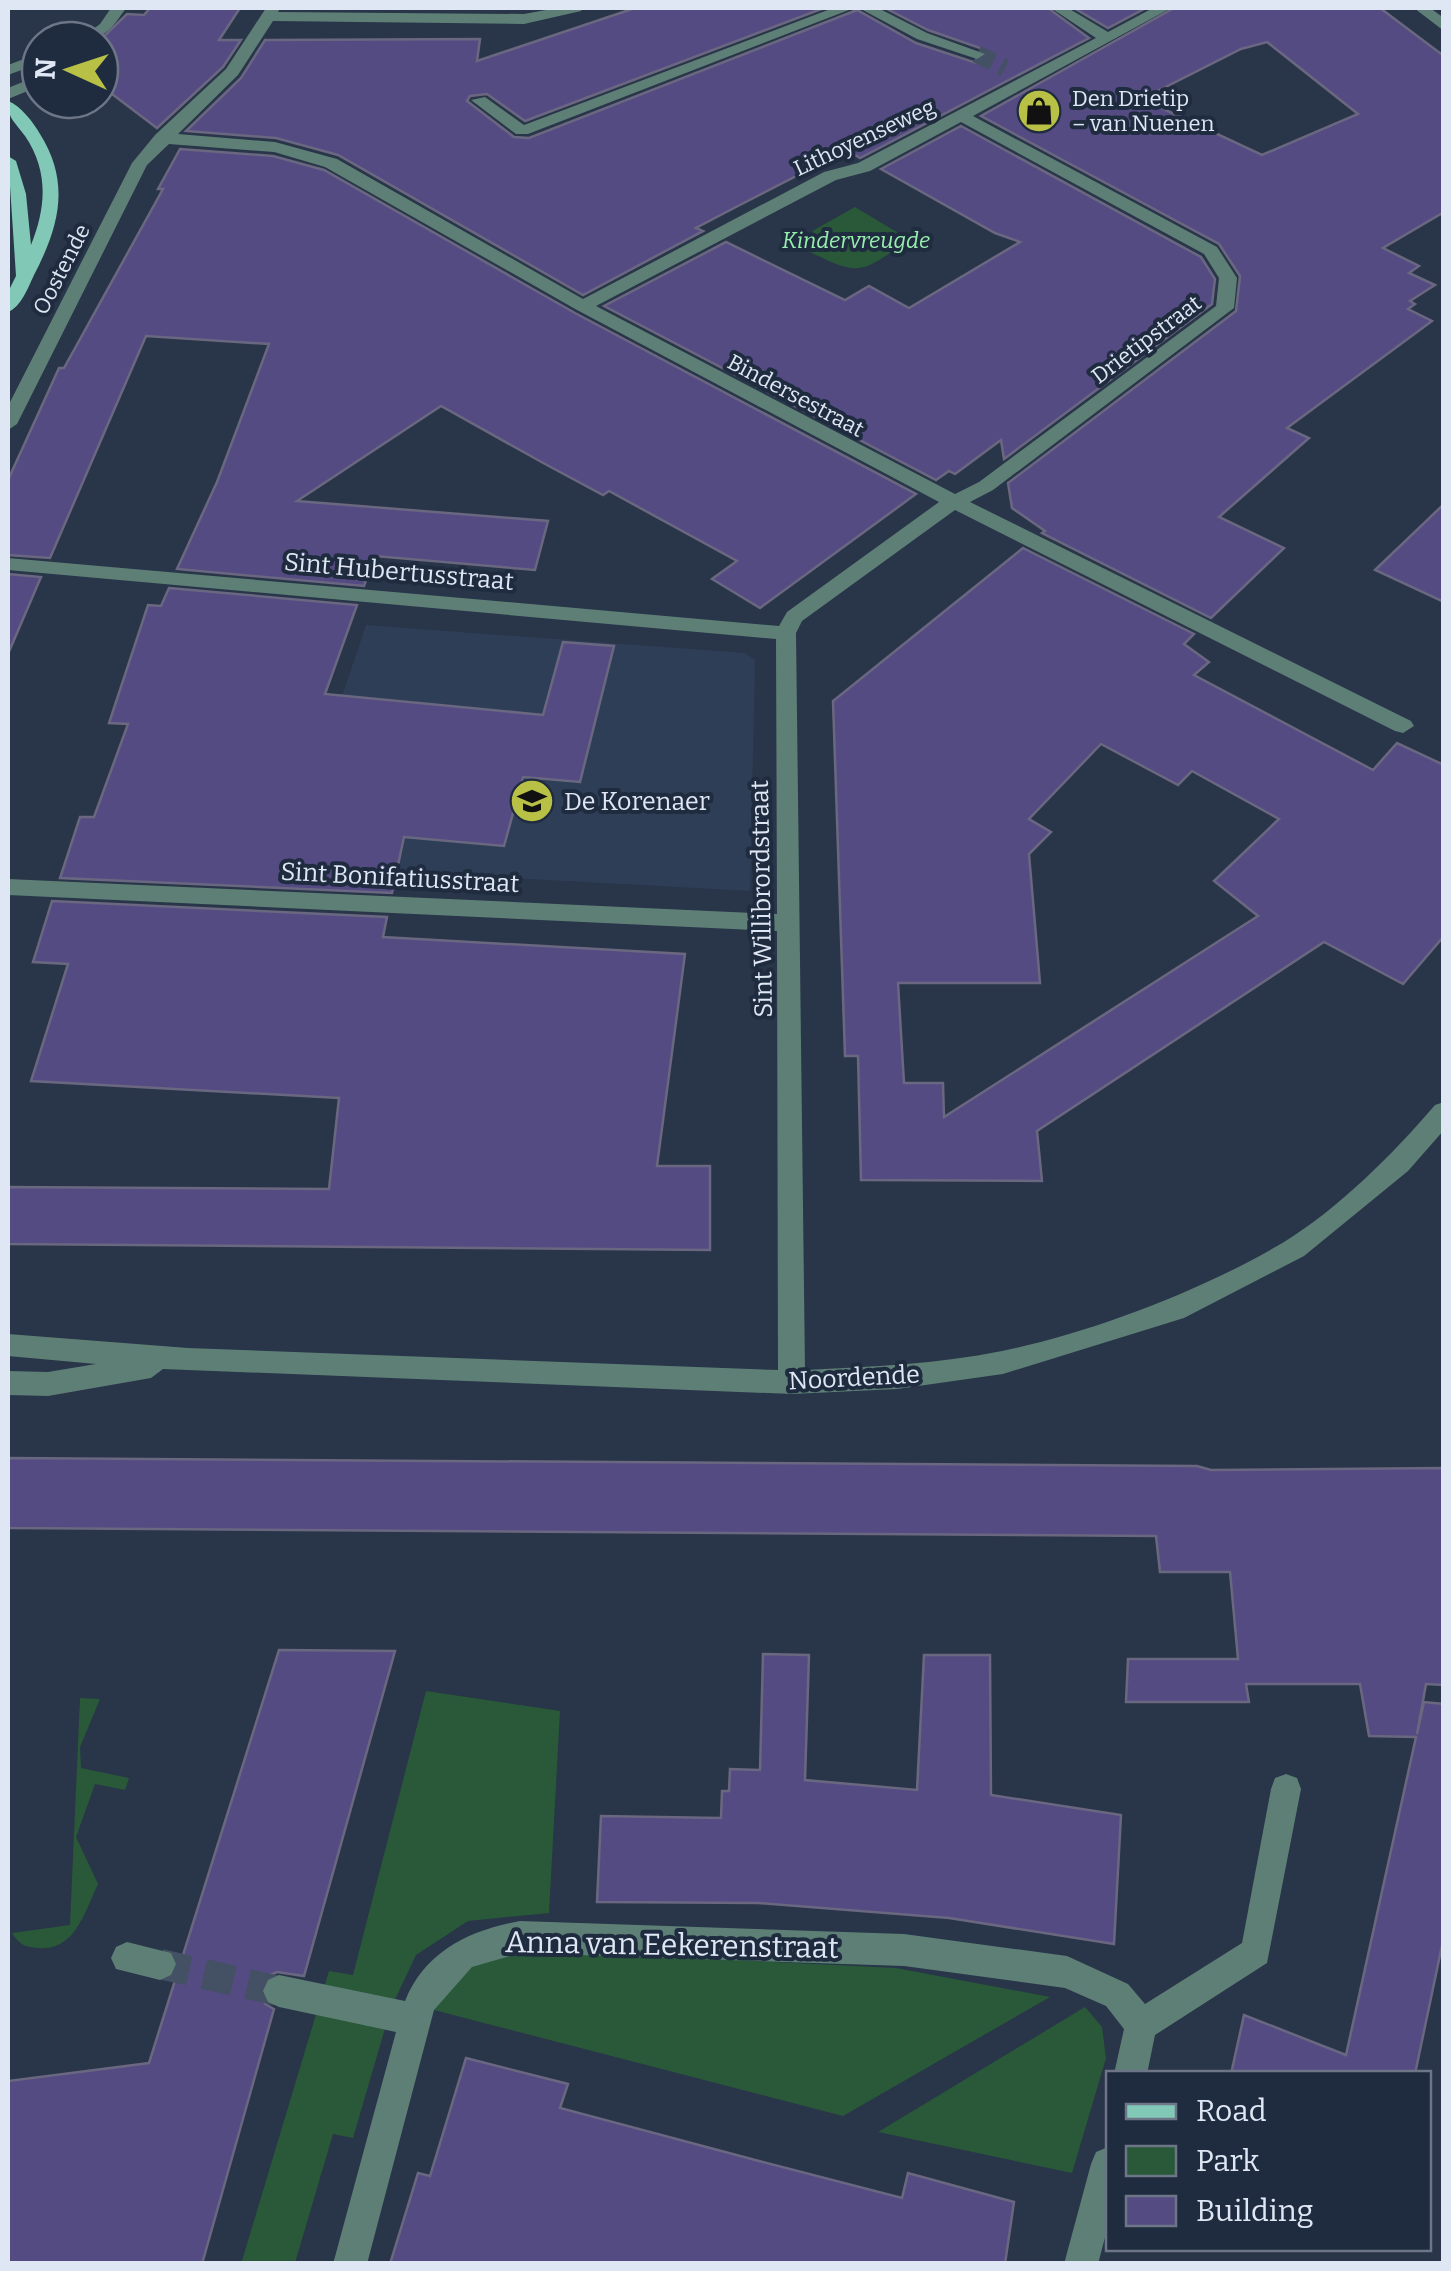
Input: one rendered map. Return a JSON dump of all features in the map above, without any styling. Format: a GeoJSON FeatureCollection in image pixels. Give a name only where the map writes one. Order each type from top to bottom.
{"type":"FeatureCollection","features":[{"type":"Feature","properties":{"kind":"main road","name":"Oostende"},"geometry":{"type":"LineString","coordinates":[[8,106],[37,142],[54,200],[48,234],[16,278]]}},
{"type":"Feature","properties":{"kind":"main road","name":"Oostende"},"geometry":{"type":"LineString","coordinates":[[8,161],[18,194],[16,278],[8,307]]}},
{"type":"Feature","properties":{"kind":"street"},"geometry":{"type":"LineString","coordinates":[[271,12],[524,19],[576,8]]}},
{"type":"Feature","properties":{"kind":"street"},"geometry":{"type":"LineString","coordinates":[[479,100],[522,130],[846,8]]}},
{"type":"Feature","properties":{"kind":"street"},"geometry":{"type":"LineString","coordinates":[[867,8],[922,36],[977,54]]}},
{"type":"Feature","properties":{"kind":"street"},"geometry":{"type":"LineString","coordinates":[[1058,8],[1107,38]]}},
{"type":"Feature","properties":{"kind":"street","name":"Lithoyenseweg"},"geometry":{"type":"LineString","coordinates":[[583,306],[830,176],[864,167],[1164,8]]}},
{"type":"Feature","properties":{"kind":"street"},"geometry":{"type":"LineString","coordinates":[[1421,8],[1444,26]]}},
{"type":"Feature","properties":{"kind":"street","name":"Oostende"},"geometry":{"type":"LineString","coordinates":[[8,424],[140,164],[232,72],[271,12]]}},
{"type":"Feature","properties":{"kind":"street"},"geometry":{"type":"LineString","coordinates":[[1005,68],[1028,80]]}},
{"type":"Feature","properties":{"kind":"street","name":"Drietipstraat"},"geometry":{"type":"LineString","coordinates":[[957,502],[986,486],[1225,308],[1228,278],[1211,250],[961,116]]}},
{"type":"Feature","properties":{"kind":"street","name":"Bindersestraat"},"geometry":{"type":"LineString","coordinates":[[162,138],[274,148],[330,164],[849,449],[1403,726]]}},
{"type":"Feature","properties":{"kind":"street"},"geometry":{"type":"LineString","coordinates":[[786,633],[794,617],[957,502]]}},
{"type":"Feature","properties":{"kind":"street","name":"Sint Hubertusstraat"},"geometry":{"type":"LineString","coordinates":[[8,564],[786,633]]}},
{"type":"Feature","properties":{"kind":"street","name":"Sint Willibrordstraat"},"geometry":{"type":"LineString","coordinates":[[786,633],[792,1382]]}},
{"type":"Feature","properties":{"kind":"street","name":"Sint Bonifatiusstraat"},"geometry":{"type":"LineString","coordinates":[[8,887],[790,923]]}},
{"type":"Feature","properties":{"kind":"street","name":"Noordende"},"geometry":{"type":"LineString","coordinates":[[8,1345],[188,1360],[792,1382],[897,1377],[1003,1362],[1175,1310],[1295,1248],[1399,1164],[1444,1112]]}},
{"type":"Feature","properties":{"kind":"street","name":"Noordende"},"geometry":{"type":"LineString","coordinates":[[8,1383],[48,1384],[188,1360]]}},
{"type":"Feature","properties":{"kind":"street"},"geometry":{"type":"LineString","coordinates":[[1131,2071],[1140,2025],[1256,1952],[1286,1788]]}},
{"type":"Feature","properties":{"kind":"street","name":"Anna van Eekerenstraat"},"geometry":{"type":"LineString","coordinates":[[350,2264],[420,2003],[445,1966],[481,1943],[520,1938],[904,1950],[1068,1972],[1116,1995],[1140,2025]]}},
{"type":"Feature","properties":{"kind":"street"},"geometry":{"type":"LineString","coordinates":[[127,1958],[160,1964]]}},
{"type":"Feature","properties":{"kind":"street"},"geometry":{"type":"LineString","coordinates":[[279,1992],[417,2020]]}},
{"type":"Feature","properties":{"kind":"street"},"geometry":{"type":"LineString","coordinates":[[1081,2264],[1106,2171]]}},
{"type":"Feature","properties":{"kind":"shaded area","name":"De Korenaer"},"geometry":{"type":"Polygon","coordinates":[[[366,625],[745,653],[755,660],[750,891],[295,866],[329,735],[366,625]]]}},
{"type":"Feature","properties":{"kind":"green space","name":"Kindervreugde"},"geometry":{"type":"Polygon","coordinates":[[[855,207],[910,240],[860,268],[839,265],[806,250],[805,242],[814,230],[855,207]]]}},
{"type":"Feature","properties":{"kind":"green space"},"geometry":{"type":"Polygon","coordinates":[[[426,1691],[560,1711],[549,1913],[468,1921],[416,1955],[391,2008],[353,2138],[333,2134],[295,2263],[241,2264],[329,1971],[353,1975],[426,1691]]]}},
{"type":"Feature","properties":{"kind":"green space"},"geometry":{"type":"Polygon","coordinates":[[[80,1698],[100,1699],[80,1747],[81,1768],[129,1778],[125,1790],[95,1784],[76,1837],[98,1884],[77,1928],[51,1948],[29,1947],[12,1933],[70,1925],[80,1698]]]}},
{"type":"Feature","properties":{"kind":"green space"},"geometry":{"type":"Polygon","coordinates":[[[530,1950],[896,1968],[1050,1997],[843,2116],[434,2010],[453,1982],[473,1965],[530,1950]]]}},
{"type":"Feature","properties":{"kind":"green space"},"geometry":{"type":"Polygon","coordinates":[[[1085,2007],[1102,2027],[1106,2058],[1072,2173],[878,2132],[1085,2007]]]}},
{"type":"Feature","properties":{"kind":"building"},"geometry":{"type":"Polygon","coordinates":[[[150,8],[240,8],[219,40],[241,40],[223,67],[157,128],[120,100],[120,21],[127,14],[144,15],[150,8]]]}},
{"type":"Feature","properties":{"kind":"building"},"geometry":{"type":"Polygon","coordinates":[[[635,8],[824,8],[525,121],[487,94],[470,96],[467,101],[514,137],[529,138],[857,10],[916,43],[976,63],[989,55],[986,50],[928,30],[885,8],[1048,8],[1089,38],[860,158],[847,150],[696,228],[703,231],[583,295],[338,155],[276,138],[186,131],[241,78],[265,40],[480,39],[477,61],[635,8]]]}},
{"type":"Feature","properties":{"kind":"building"},"geometry":{"type":"Polygon","coordinates":[[[1074,8],[1146,8],[1108,28],[1074,8]]]}},
{"type":"Feature","properties":{"kind":"building"},"geometry":{"type":"Polygon","coordinates":[[[1174,8],[1380,8],[1444,56],[1444,212],[1383,248],[1419,266],[1409,273],[1435,285],[1410,301],[1415,304],[1408,309],[1432,321],[1287,428],[1309,438],[1219,517],[1284,548],[1211,618],[1042,533],[1045,531],[1012,508],[1008,483],[1236,311],[1240,276],[1219,244],[981,116],[1174,8]],[[1267,42],[1241,49],[1142,99],[1262,155],[1358,114],[1267,42]]]}},
{"type":"Feature","properties":{"kind":"building"},"geometry":{"type":"Polygon","coordinates":[[[961,126],[1201,257],[1215,279],[1212,304],[1004,459],[1001,440],[955,474],[949,471],[936,480],[604,306],[726,242],[845,300],[869,286],[909,308],[1020,242],[995,233],[881,169],[961,126]]]}},
{"type":"Feature","properties":{"kind":"building"},"geometry":{"type":"Polygon","coordinates":[[[180,149],[273,156],[324,170],[575,313],[916,494],[760,608],[712,579],[737,561],[609,491],[603,495],[441,406],[297,501],[548,521],[535,570],[375,556],[364,586],[177,569],[217,482],[269,344],[146,336],[50,558],[8,555],[8,480],[59,368],[64,368],[163,189],[158,189],[180,149]]]}},
{"type":"Feature","properties":{"kind":"building"},"geometry":{"type":"Polygon","coordinates":[[[1444,504],[1444,602],[1375,570],[1444,504]]]}},
{"type":"Feature","properties":{"kind":"building"},"geometry":{"type":"Polygon","coordinates":[[[1023,548],[1194,634],[1184,644],[1209,662],[1194,675],[1373,770],[1397,743],[1444,765],[1444,936],[1403,984],[1324,942],[1037,1131],[1042,1181],[861,1180],[858,1056],[845,1056],[833,701],[1023,548]],[[1101,744],[1029,819],[1051,832],[1029,854],[1040,983],[898,983],[904,1083],[943,1083],[944,1117],[1258,916],[1214,881],[1279,819],[1192,771],[1178,785],[1101,744]]]}},
{"type":"Feature","properties":{"kind":"building"},"geometry":{"type":"Polygon","coordinates":[[[8,574],[41,577],[8,654],[8,574]]]}},
{"type":"Feature","properties":{"kind":"building"},"geometry":{"type":"Polygon","coordinates":[[[169,588],[357,605],[325,694],[543,715],[563,642],[614,646],[580,782],[523,777],[504,846],[404,837],[392,893],[60,878],[80,817],[94,817],[128,724],[109,723],[148,605],[161,606],[169,588]]]}},
{"type":"Feature","properties":{"kind":"building"},"geometry":{"type":"Polygon","coordinates":[[[52,901],[387,917],[383,937],[685,954],[657,1166],[710,1166],[710,1250],[8,1244],[8,1187],[329,1189],[339,1098],[31,1081],[68,964],[33,962],[52,901]]]}},
{"type":"Feature","properties":{"kind":"building"},"geometry":{"type":"Polygon","coordinates":[[[8,1458],[1197,1466],[1211,1470],[1444,1468],[1444,1685],[1426,1684],[1417,1734],[1424,1702],[1444,1704],[1444,1936],[1416,2071],[1232,2071],[1244,2015],[1346,2055],[1416,1737],[1369,1736],[1360,1684],[1246,1684],[1249,1702],[1126,1702],[1128,1659],[1238,1659],[1230,1572],[1160,1572],[1156,1536],[8,1528],[8,1458]]]}},
{"type":"Feature","properties":{"kind":"building"},"geometry":{"type":"Polygon","coordinates":[[[279,1650],[395,1651],[304,1976],[277,1972],[266,1977],[260,1989],[265,2004],[274,2009],[202,2264],[8,2264],[8,2081],[149,2063],[279,1650]]]}},
{"type":"Feature","properties":{"kind":"building"},"geometry":{"type":"Polygon","coordinates":[[[763,1654],[809,1655],[805,1780],[917,1790],[924,1655],[990,1655],[991,1795],[1121,1815],[1114,1944],[949,1918],[758,1903],[597,1902],[601,1816],[721,1818],[722,1791],[729,1791],[730,1769],[760,1770],[763,1654]]]}},
{"type":"Feature","properties":{"kind":"building"},"geometry":{"type":"Polygon","coordinates":[[[466,2058],[568,2084],[560,2108],[759,2161],[902,2198],[908,2173],[1014,2202],[1005,2264],[390,2264],[418,2173],[430,2176],[466,2058]]]}},
{"type":"Feature","properties":{"kind":"tunnel"},"geometry":{"type":"LineString","coordinates":[[977,54],[1005,68]]}},
{"type":"Feature","properties":{"kind":"tunnel"},"geometry":{"type":"LineString","coordinates":[[160,1964],[279,1991]]}},
{"type":"Feature","properties":{"kind":"place","name":"Den Drietip – van Nuenen"},"geometry":{"type":"Point","coordinates":[1039,111]}},
{"type":"Feature","properties":{"kind":"place","name":"De Korenaer"},"geometry":{"type":"Point","coordinates":[532,801]}}]}
